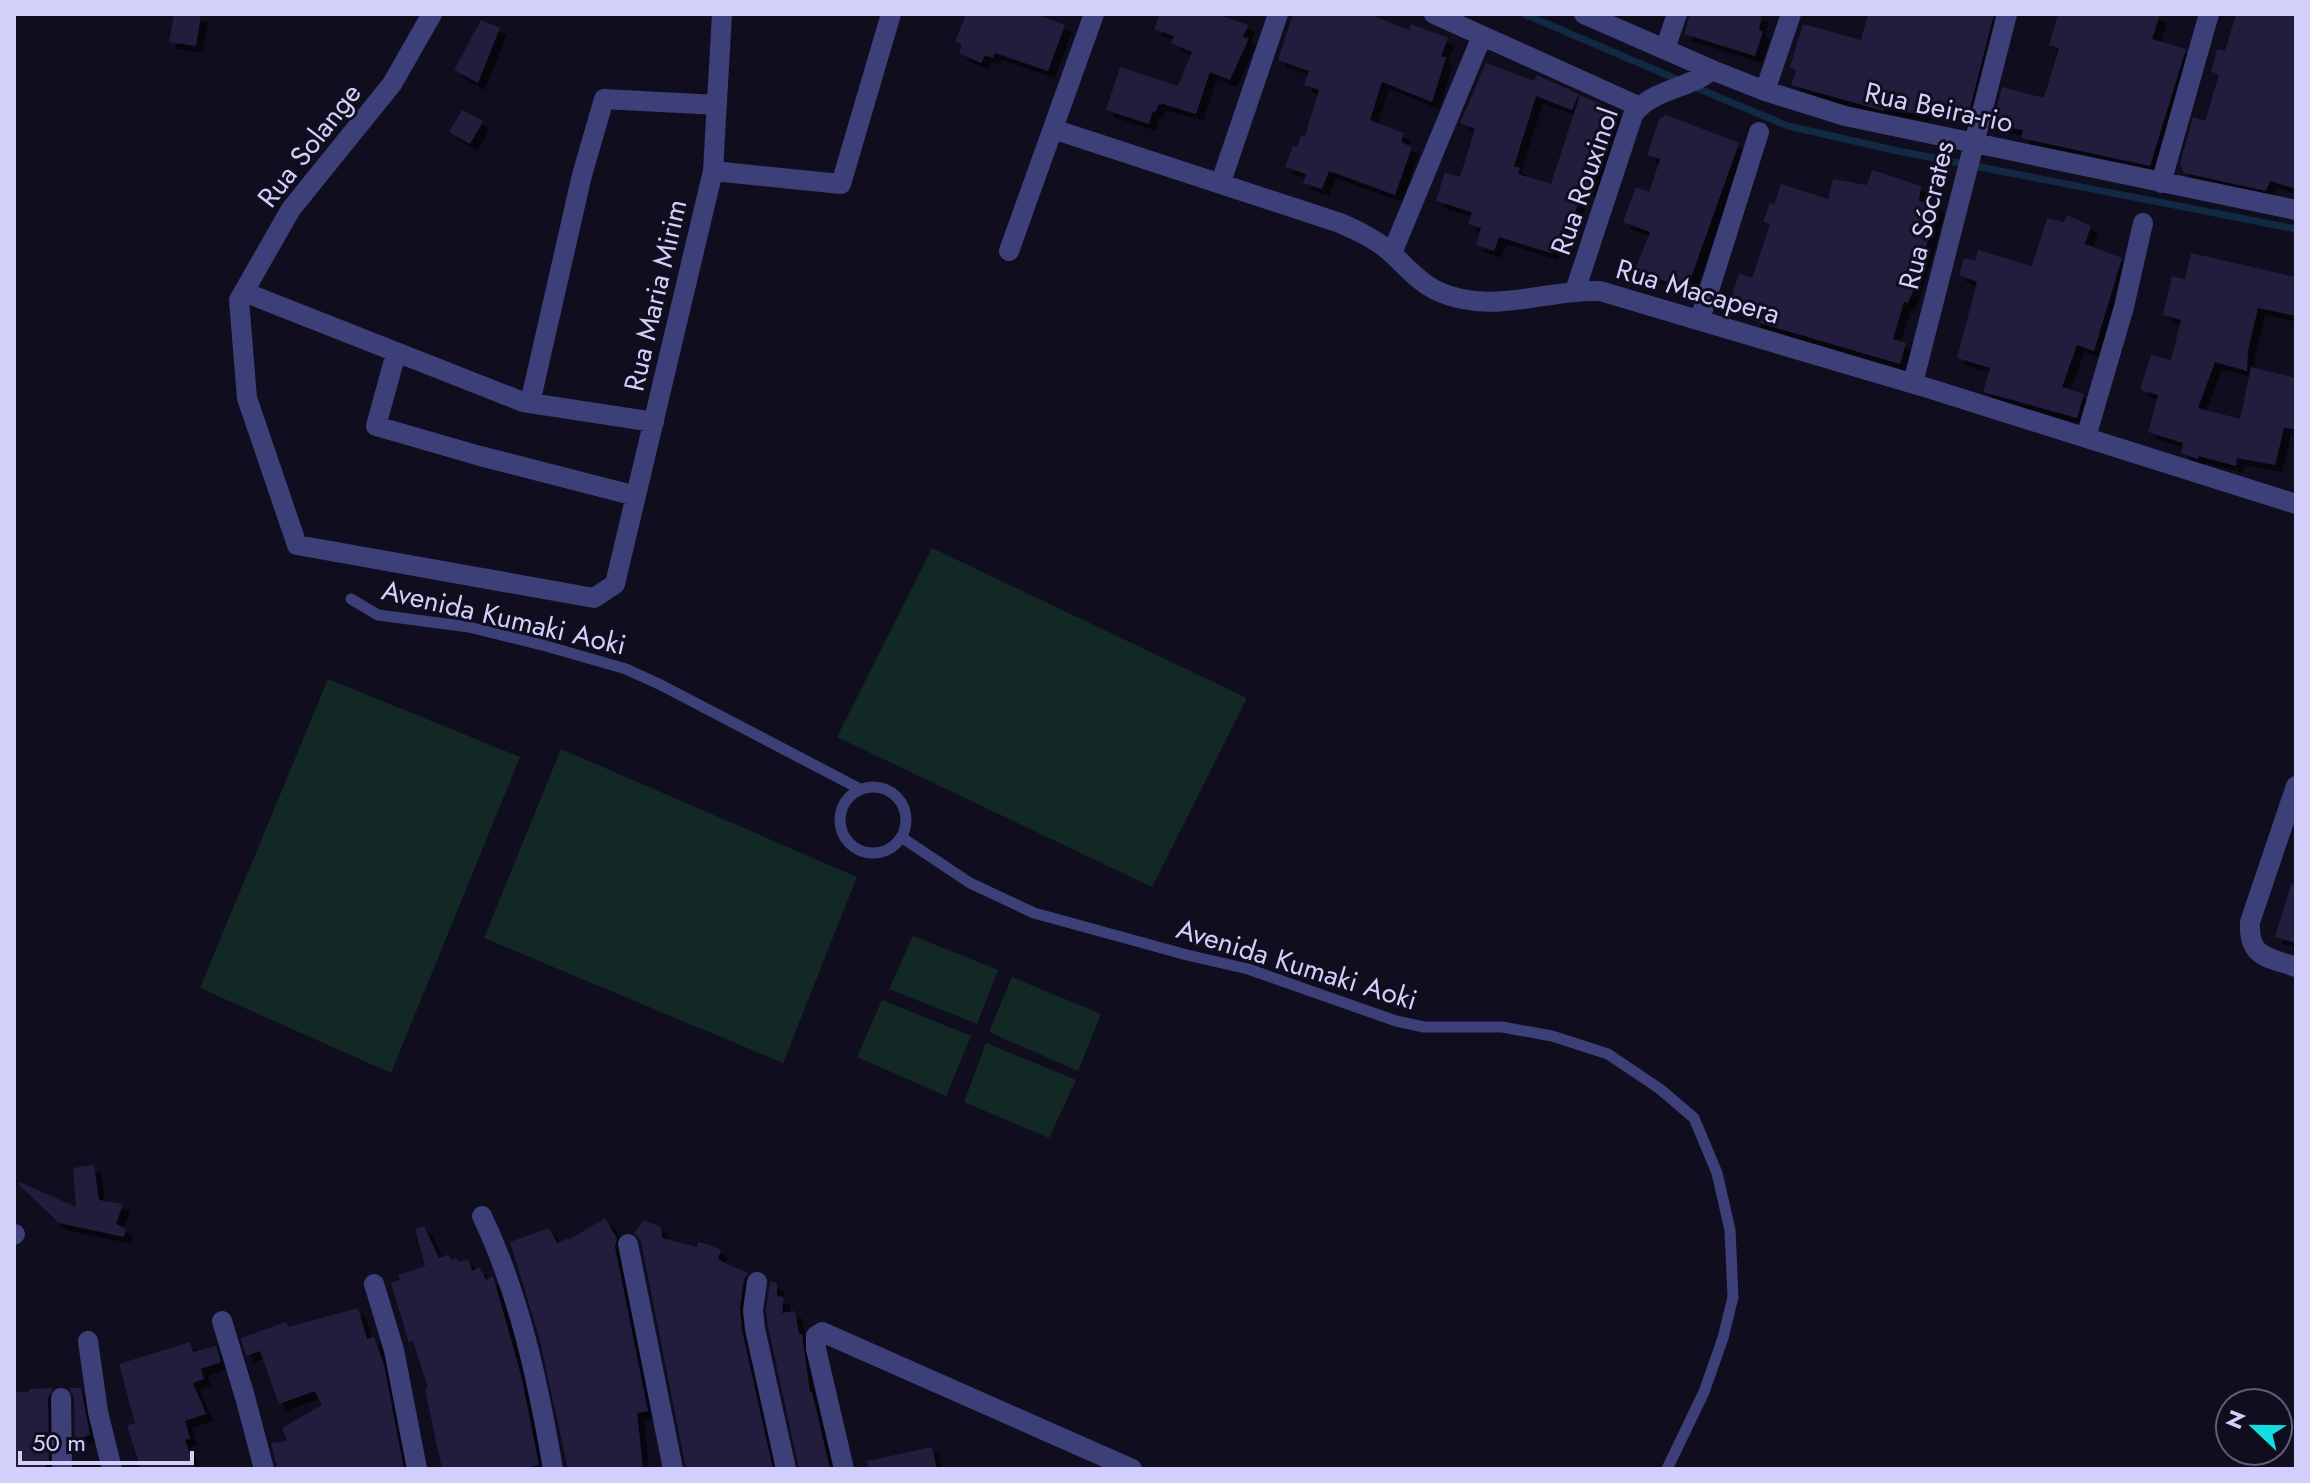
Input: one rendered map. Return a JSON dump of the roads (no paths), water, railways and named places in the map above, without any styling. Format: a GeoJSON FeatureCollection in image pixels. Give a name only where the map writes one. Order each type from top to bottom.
{"type":"FeatureCollection","features":[{"type":"Feature","properties":{"kind":"street","name":"Rua Solange"},"geometry":{"type":"LineString","coordinates":[[432,14],[392,84],[291,209],[239,300],[247,398],[297,545],[594,598],[615,584]]}},
{"type":"Feature","properties":{"kind":"street","name":"Rua Maria Mirim"},"geometry":{"type":"LineString","coordinates":[[615,584],[713,171],[722,14]]}},
{"type":"Feature","properties":{"kind":"street"},"geometry":{"type":"LineString","coordinates":[[713,171],[841,184],[891,14]]}},
{"type":"Feature","properties":{"kind":"street"},"geometry":{"type":"LineString","coordinates":[[1009,251],[1094,14]]}},
{"type":"Feature","properties":{"kind":"street"},"geometry":{"type":"LineString","coordinates":[[1221,182],[1278,14]]}},
{"type":"Feature","properties":{"kind":"street"},"geometry":{"type":"LineString","coordinates":[[1434,14],[1638,106]]}},
{"type":"Feature","properties":{"kind":"street","name":"Rua Beira-rio"},"geometry":{"type":"LineString","coordinates":[[1584,14],[1665,49],[1705,75],[1845,116],[1973,147],[2296,210]]}},
{"type":"Feature","properties":{"kind":"street"},"geometry":{"type":"LineString","coordinates":[[1665,49],[1677,14]]}},
{"type":"Feature","properties":{"kind":"street"},"geometry":{"type":"LineString","coordinates":[[1765,91],[1791,14]]}},
{"type":"Feature","properties":{"kind":"street","name":"Rua Sócrates"},"geometry":{"type":"LineString","coordinates":[[1913,383],[2007,14]]}},
{"type":"Feature","properties":{"kind":"street"},"geometry":{"type":"LineString","coordinates":[[2161,183],[2209,14]]}},
{"type":"Feature","properties":{"kind":"street"},"geometry":{"type":"LineString","coordinates":[[1392,253],[1482,36]]}},
{"type":"Feature","properties":{"kind":"street","name":"Rua Rouxinol"},"geometry":{"type":"LineString","coordinates":[[1575,291],[1638,106],[1705,75]]}},
{"type":"Feature","properties":{"kind":"street"},"geometry":{"type":"LineString","coordinates":[[530,403],[582,175],[604,99],[717,105]]}},
{"type":"Feature","properties":{"kind":"street","name":"Rua Macapera"},"geometry":{"type":"LineString","coordinates":[[1053,129],[1340,223],[1372,237],[1425,284],[1459,298],[1516,302],[1575,291],[1600,291],[1913,383],[2296,504]]}},
{"type":"Feature","properties":{"kind":"street"},"geometry":{"type":"LineString","coordinates":[[1700,319],[1759,132]]}},
{"type":"Feature","properties":{"kind":"street"},"geometry":{"type":"LineString","coordinates":[[2086,437],[2124,307],[2143,223]]}},
{"type":"Feature","properties":{"kind":"street"},"geometry":{"type":"LineString","coordinates":[[244,292],[530,403],[654,422]]}},
{"type":"Feature","properties":{"kind":"street"},"geometry":{"type":"LineString","coordinates":[[396,353],[376,426],[636,496]]}},
{"type":"Feature","properties":{"kind":"street"},"geometry":{"type":"LineString","coordinates":[[2296,786],[2250,922],[2249,936],[2252,947],[2262,955],[2296,967]]}},
{"type":"Feature","properties":{"kind":"street"},"geometry":{"type":"LineString","coordinates":[[482,1216],[498,1250],[518,1310],[535,1374],[553,1469]]}},
{"type":"Feature","properties":{"kind":"street"},"geometry":{"type":"LineString","coordinates":[[628,1244],[673,1469]]}},
{"type":"Feature","properties":{"kind":"street"},"geometry":{"type":"LineString","coordinates":[[757,1282],[753,1310],[755,1329],[786,1469]]}},
{"type":"Feature","properties":{"kind":"street"},"geometry":{"type":"LineString","coordinates":[[374,1284],[394,1350],[417,1469]]}},
{"type":"Feature","properties":{"kind":"street"},"geometry":{"type":"LineString","coordinates":[[222,1321],[264,1469]]}},
{"type":"Feature","properties":{"kind":"street"},"geometry":{"type":"LineString","coordinates":[[844,1469],[815,1339],[818,1333],[831,1335],[1132,1469]]}},
{"type":"Feature","properties":{"kind":"street"},"geometry":{"type":"LineString","coordinates":[[88,1341],[98,1412],[112,1469]]}},
{"type":"Feature","properties":{"kind":"street"},"geometry":{"type":"LineString","coordinates":[[61,1398],[62,1469]]}},
{"type":"Feature","properties":{"kind":"lane","name":"Avenida Kumaki Aoki"},"geometry":{"type":"LineString","coordinates":[[351,599],[378,615],[469,627],[546,646],[626,669],[661,685],[860,789],[880,788],[898,799],[905,818],[901,837],[970,883],[1034,913],[1248,969],[1396,1021],[1424,1027],[1502,1027],[1552,1036],[1608,1054],[1660,1089],[1694,1118],[1717,1173],[1730,1230],[1733,1297],[1723,1338],[1704,1392],[1667,1469]]}},
{"type":"Feature","properties":{"kind":"lane"},"geometry":{"type":"LineString","coordinates":[[860,789],[844,803],[841,812],[842,833],[847,842],[865,852],[875,853],[885,851],[901,837]]}},
{"type":"Feature","properties":{"kind":"waterway"},"geometry":{"type":"LineString","coordinates":[[1524,14],[1681,81]]}},
{"type":"Feature","properties":{"kind":"waterway"},"geometry":{"type":"LineString","coordinates":[[1692,86],[1788,126],[1898,151],[2296,229]]}}]}
